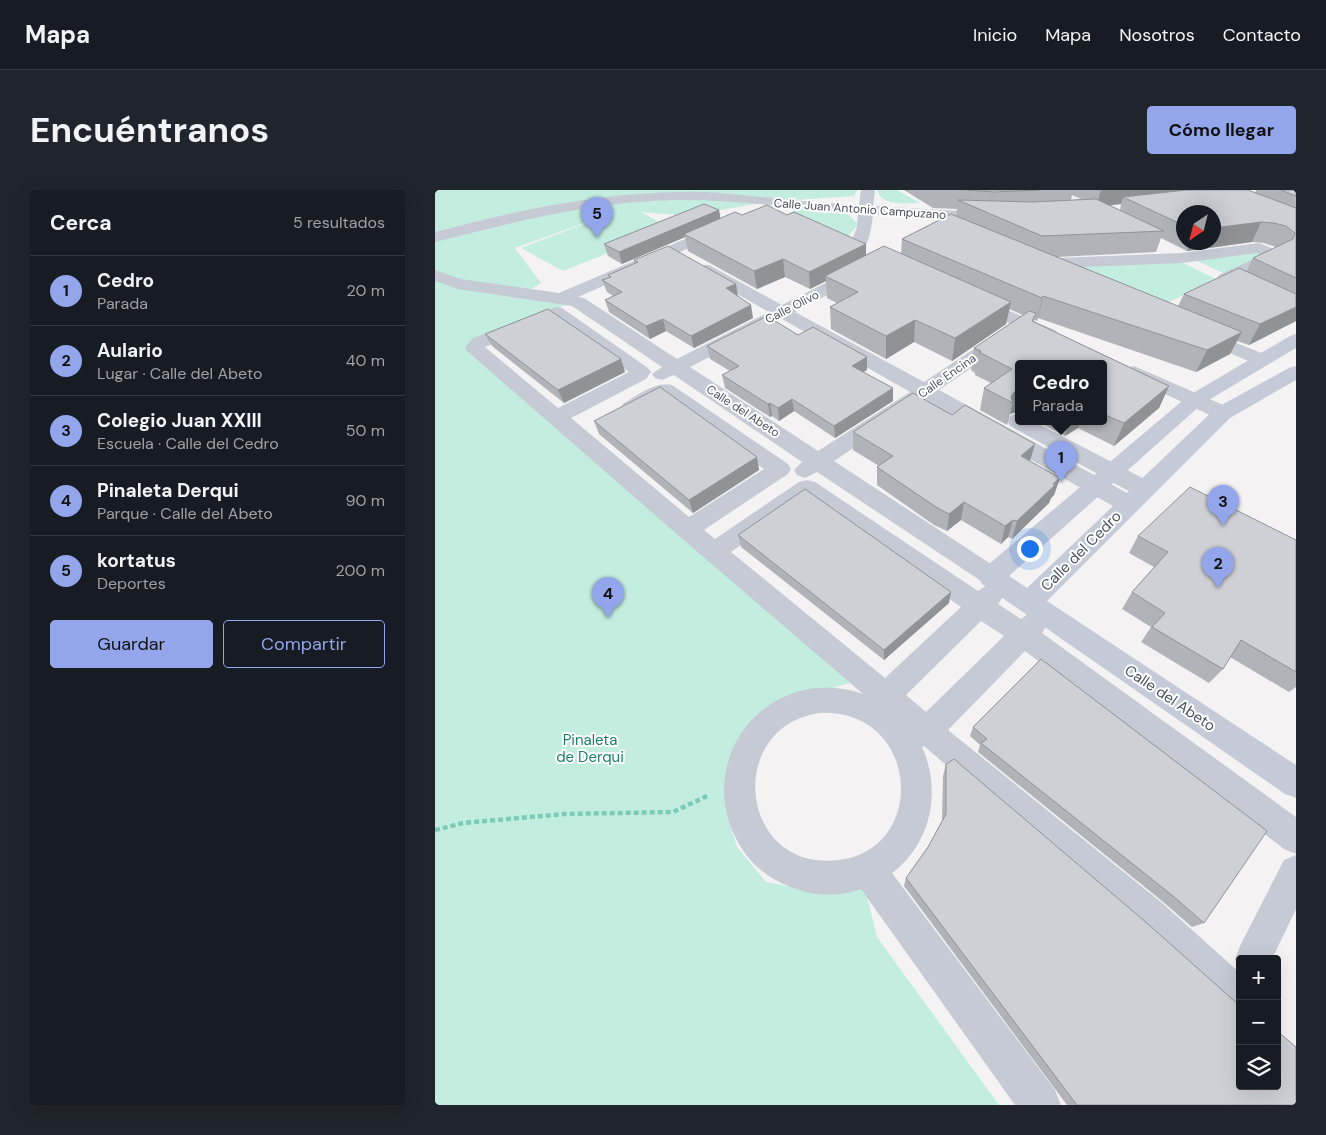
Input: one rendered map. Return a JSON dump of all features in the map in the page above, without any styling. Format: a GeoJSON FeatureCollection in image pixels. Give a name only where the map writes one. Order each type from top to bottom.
{"type":"FeatureCollection","features":[{"type":"Feature","properties":{"kind":"street"},"geometry":{"type":"LineString","coordinates":[[868,190],[864,227],[868,256]]}},
{"type":"Feature","properties":{"kind":"street","name":"Calle Juan Antonio Campuzano"},"geometry":{"type":"LineString","coordinates":[[435,237],[526,216],[638,198],[704,196],[774,206],[913,214],[1012,216]]}},
{"type":"Feature","properties":{"kind":"street"},"geometry":{"type":"LineString","coordinates":[[749,217],[774,206],[797,222]]}},
{"type":"Feature","properties":{"kind":"street"},"geometry":{"type":"LineString","coordinates":[[913,214],[959,233]]}},
{"type":"Feature","properties":{"kind":"street"},"geometry":{"type":"LineString","coordinates":[[561,298],[731,224]]}},
{"type":"Feature","properties":{"kind":"street"},"geometry":{"type":"LineString","coordinates":[[840,241],[868,256]]}},
{"type":"Feature","properties":{"kind":"street"},"geometry":{"type":"LineString","coordinates":[[1156,245],[1182,258],[1222,283],[1246,289]]}},
{"type":"Feature","properties":{"kind":"street"},"geometry":{"type":"LineString","coordinates":[[678,247],[933,386],[1095,486],[1136,497]]}},
{"type":"Feature","properties":{"kind":"street"},"geometry":{"type":"LineString","coordinates":[[1032,264],[1182,258],[1259,248],[1275,255],[1222,283]]}},
{"type":"Feature","properties":{"kind":"street","name":"Calle Olivo"},"geometry":{"type":"LineString","coordinates":[[653,380],[791,308],[868,256]]}},
{"type":"Feature","properties":{"kind":"street"},"geometry":{"type":"LineString","coordinates":[[1014,256],[1067,278]]}},
{"type":"Feature","properties":{"kind":"street","name":"Calle del Abeto"},"geometry":{"type":"LineString","coordinates":[[435,275],[458,284],[578,302],[819,461],[1296,783]]}},
{"type":"Feature","properties":{"kind":"street"},"geometry":{"type":"LineString","coordinates":[[955,293],[1062,340]]}},
{"type":"Feature","properties":{"kind":"street"},"geometry":{"type":"LineString","coordinates":[[1236,991],[1148,916],[915,736],[889,722],[877,703],[714,552],[687,530],[594,426],[555,418],[474,347],[480,342],[556,312],[793,478],[979,606],[1023,634],[1296,837]]}},
{"type":"Feature","properties":{"kind":"street","name":"Calle Encina"},"geometry":{"type":"LineString","coordinates":[[793,478],[933,386],[1023,323]]}},
{"type":"Feature","properties":{"kind":"street"},"geometry":{"type":"LineString","coordinates":[[1182,326],[1262,360]]}},
{"type":"Feature","properties":{"kind":"street"},"geometry":{"type":"LineString","coordinates":[[915,736],[913,753],[918,768],[920,785],[919,801],[914,818],[907,833],[896,846],[882,859],[867,868],[841,876],[814,877],[796,873],[781,866],[766,855],[746,829],[740,814],[738,782],[742,763],[751,745],[763,730],[778,718],[796,708],[814,703],[877,703],[979,606],[996,580],[1095,486],[1195,400],[1296,340]]}},
{"type":"Feature","properties":{"kind":"street"},"geometry":{"type":"LineString","coordinates":[[1115,364],[1223,413]]}},
{"type":"Feature","properties":{"kind":"street","name":"Calle del Cedro"},"geometry":{"type":"LineString","coordinates":[[915,736],[1023,634],[1037,608],[1136,497],[1223,413],[1296,372]]}},
{"type":"Feature","properties":{"kind":"street"},"geometry":{"type":"LineString","coordinates":[[555,418],[639,375],[653,380]]}},
{"type":"Feature","properties":{"kind":"street"},"geometry":{"type":"LineString","coordinates":[[594,426],[653,380]]}},
{"type":"Feature","properties":{"kind":"street"},"geometry":{"type":"LineString","coordinates":[[933,386],[995,409],[1015,420]]}},
{"type":"Feature","properties":{"kind":"street"},"geometry":{"type":"LineString","coordinates":[[1025,425],[1112,472],[1136,497]]}},
{"type":"Feature","properties":{"kind":"street"},"geometry":{"type":"LineString","coordinates":[[687,530],[793,478]]}},
{"type":"Feature","properties":{"kind":"street"},"geometry":{"type":"LineString","coordinates":[[714,552],[793,478]]}},
{"type":"Feature","properties":{"kind":"street"},"geometry":{"type":"LineString","coordinates":[[867,868],[1040,1105]]}},
{"type":"Feature","properties":{"kind":"street"},"geometry":{"type":"LineString","coordinates":[[1255,955],[1296,872]]}},
{"type":"Feature","properties":{"kind":"path"},"geometry":{"type":"LineString","coordinates":[[435,830],[463,823],[565,814],[673,812],[738,782]]}},
{"type":"Feature","properties":{"kind":"green space","name":"Pinaleta de Derqui"},"geometry":{"type":"Polygon","coordinates":[[[435,190],[857,190],[854,196],[765,202],[687,216],[641,212],[670,228],[563,271],[521,248],[615,212],[515,248],[541,283],[519,297],[566,305],[475,342],[688,528],[850,683],[782,702],[757,717],[731,827],[737,847],[766,882],[819,892],[865,888],[877,937],[999,1105],[435,1105],[435,190]]]}},
{"type":"Feature","properties":{"kind":"green space"},"geometry":{"type":"Polygon","coordinates":[[[877,190],[897,190],[920,203],[889,202],[877,190]]]}},
{"type":"Feature","properties":{"kind":"green space"},"geometry":{"type":"Polygon","coordinates":[[[800,208],[848,214],[858,224],[848,237],[841,237],[789,213],[800,208]]]}},
{"type":"Feature","properties":{"kind":"green space"},"geometry":{"type":"Polygon","coordinates":[[[1258,251],[1266,254],[1225,274],[1195,260],[1258,251]]]}},
{"type":"Feature","properties":{"kind":"green space"},"geometry":{"type":"Polygon","coordinates":[[[1179,261],[1218,280],[1153,309],[1071,267],[1179,261]]]}},
{"type":"Feature","properties":{"kind":"building"},"geometry":{"type":"Polygon","coordinates":[[[967,190],[1039,190],[994,192],[967,190]]]}},
{"type":"Feature","properties":{"kind":"building"},"geometry":{"type":"Polygon","coordinates":[[[1186,190],[1248,190],[1296,208],[1296,278],[1253,258],[1293,239],[1295,233],[1286,226],[1261,222],[1221,227],[1221,205],[1176,205],[1176,222],[1123,197],[1186,190]]]}},
{"type":"Feature","properties":{"kind":"building"},"geometry":{"type":"Polygon","coordinates":[[[1281,190],[1296,190],[1296,196],[1281,190]]]}},
{"type":"Feature","properties":{"kind":"building"},"geometry":{"type":"Polygon","coordinates":[[[1096,199],[1164,231],[1042,236],[958,200],[1032,202],[1096,199]]]}},
{"type":"Feature","properties":{"kind":"building"},"geometry":{"type":"Polygon","coordinates":[[[704,204],[719,210],[619,252],[604,244],[704,204]]]}},
{"type":"Feature","properties":{"kind":"building"},"geometry":{"type":"Polygon","coordinates":[[[767,205],[787,215],[794,212],[866,244],[809,272],[783,259],[754,271],[684,234],[735,212],[742,215],[767,205]]]}},
{"type":"Feature","properties":{"kind":"building"},"geometry":{"type":"Polygon","coordinates":[[[951,214],[1242,332],[1207,350],[1043,296],[1042,298],[902,239],[951,214]]]}},
{"type":"Feature","properties":{"kind":"building"},"geometry":{"type":"Polygon","coordinates":[[[668,246],[736,284],[726,288],[751,305],[691,336],[663,319],[646,326],[605,300],[622,292],[602,280],[611,277],[608,275],[638,262],[634,260],[668,246]]]}},
{"type":"Feature","properties":{"kind":"building"},"geometry":{"type":"Polygon","coordinates":[[[884,246],[1011,302],[955,338],[915,320],[886,336],[830,307],[858,292],[825,276],[884,246]]]}},
{"type":"Feature","properties":{"kind":"building"},"geometry":{"type":"Polygon","coordinates":[[[1239,268],[1296,294],[1296,307],[1260,324],[1184,294],[1239,268]]]}},
{"type":"Feature","properties":{"kind":"building"},"geometry":{"type":"Polygon","coordinates":[[[548,309],[621,359],[558,390],[485,334],[548,309]]]}},
{"type":"Feature","properties":{"kind":"building"},"geometry":{"type":"Polygon","coordinates":[[[1029,311],[1036,313],[1032,321],[1169,386],[1124,423],[1107,416],[1107,360],[1015,360],[1015,392],[1011,397],[1013,403],[984,388],[1012,369],[974,348],[1029,311]]]}},
{"type":"Feature","properties":{"kind":"building"},"geometry":{"type":"Polygon","coordinates":[[[767,316],[798,335],[813,327],[867,357],[852,366],[893,388],[834,426],[792,399],[778,408],[770,403],[768,404],[722,375],[739,366],[707,346],[767,316]]]}},
{"type":"Feature","properties":{"kind":"building"},"geometry":{"type":"Polygon","coordinates":[[[660,387],[757,457],[689,500],[594,421],[660,387]]]}},
{"type":"Feature","properties":{"kind":"building"},"geometry":{"type":"Polygon","coordinates":[[[913,393],[952,415],[965,405],[1035,444],[1021,456],[1060,478],[1017,521],[1013,520],[1005,526],[964,502],[949,514],[936,507],[877,467],[893,456],[853,432],[913,393]]]}},
{"type":"Feature","properties":{"kind":"building"},"geometry":{"type":"Polygon","coordinates":[[[1190,487],[1296,540],[1296,672],[1241,640],[1223,669],[1152,627],[1165,613],[1132,592],[1168,552],[1138,536],[1190,487]]]}},
{"type":"Feature","properties":{"kind":"building"},"geometry":{"type":"Polygon","coordinates":[[[805,489],[951,592],[884,650],[738,535],[805,489]]]}},
{"type":"Feature","properties":{"kind":"building"},"geometry":{"type":"Polygon","coordinates":[[[1041,659],[1267,831],[1204,923],[1173,896],[981,743],[987,739],[973,727],[1041,659]]]}},
{"type":"Feature","properties":{"kind":"building"},"geometry":{"type":"Polygon","coordinates":[[[954,759],[1148,924],[1236,1002],[1236,1090],[1281,1090],[1281,1034],[1296,1047],[1296,1105],[1077,1105],[906,878],[928,847],[946,814],[946,764],[954,759]]]}},
{"type":"Feature","properties":{"kind":"place","name":"kortatus"},"geometry":{"type":"Point","coordinates":[597,238]}},
{"type":"Feature","properties":{"kind":"place","name":"Cedro"},"geometry":{"type":"Point","coordinates":[1061,482]}},
{"type":"Feature","properties":{"kind":"place","name":"Colegio Juan XXIII"},"geometry":{"type":"Point","coordinates":[1223,526]}},
{"type":"Feature","properties":{"kind":"place","name":"Aulario"},"geometry":{"type":"Point","coordinates":[1218,588]}},
{"type":"Feature","properties":{"kind":"place","name":"Pinaleta Derqui"},"geometry":{"type":"Point","coordinates":[608,618]}}]}
